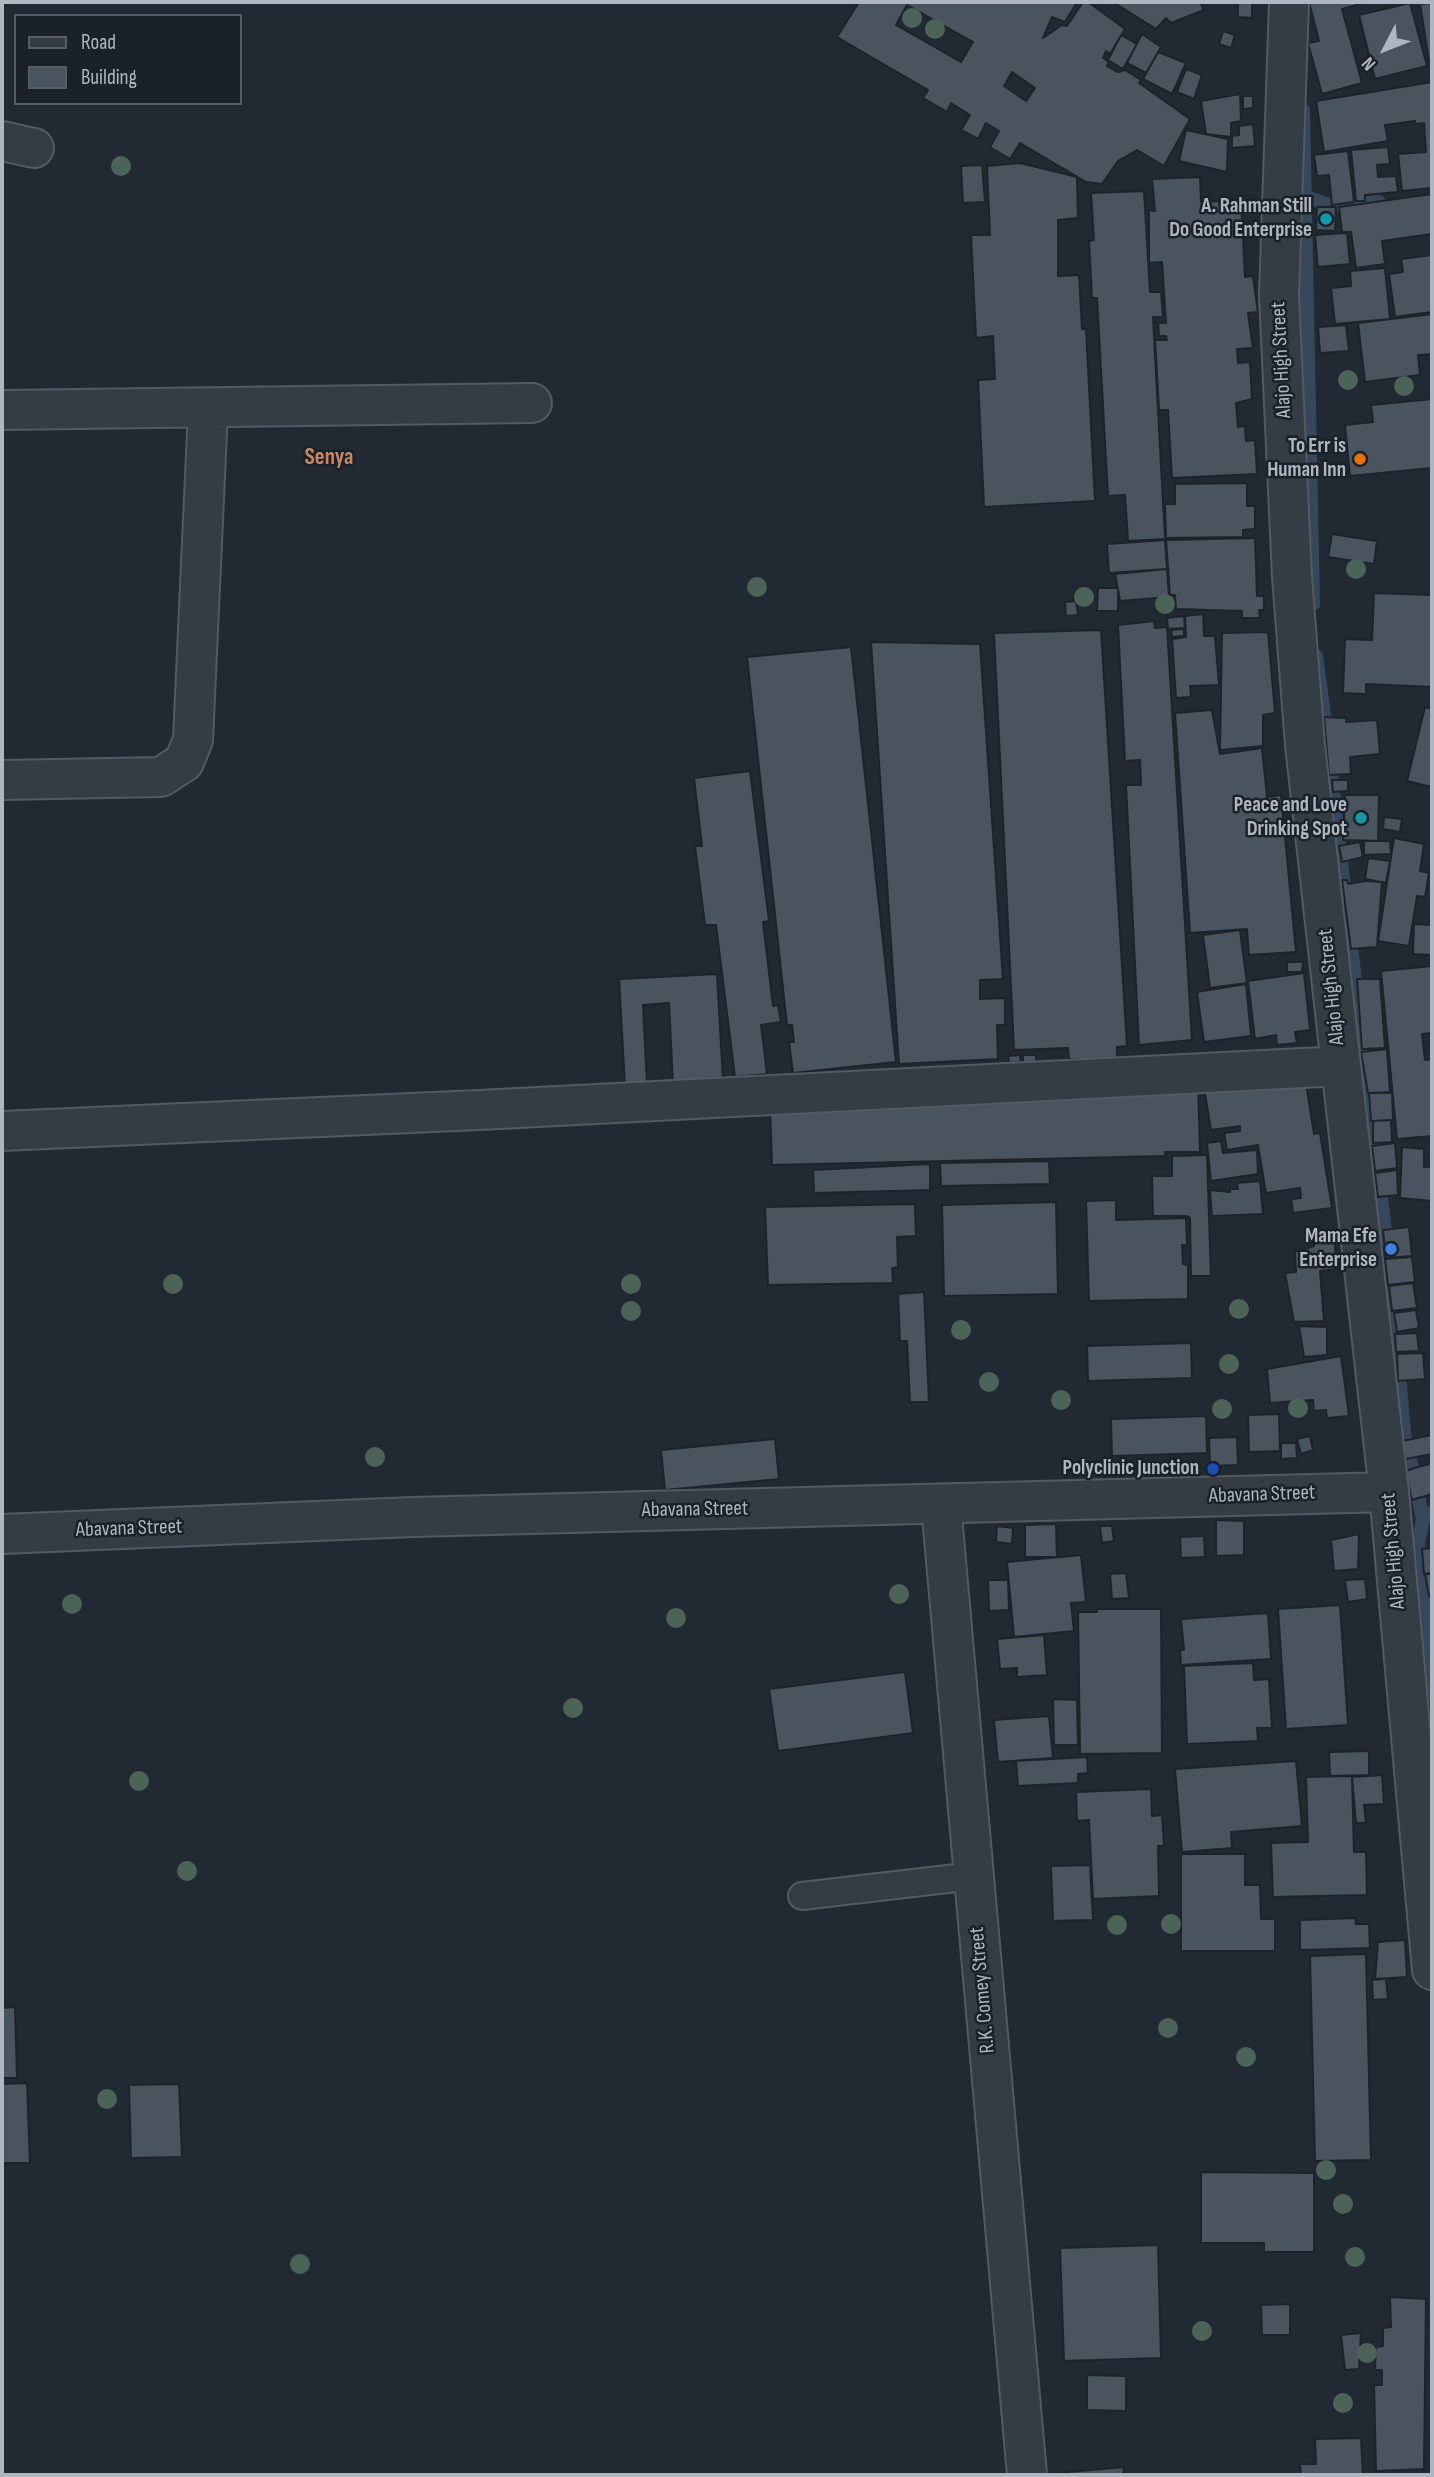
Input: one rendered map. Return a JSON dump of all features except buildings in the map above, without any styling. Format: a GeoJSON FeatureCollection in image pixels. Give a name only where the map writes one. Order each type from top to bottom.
{"type":"FeatureCollection","features":[{"type":"Feature","properties":{"kind":"street","name":"Alajo High Street"},"geometry":{"type":"LineString","coordinates":[[1289,2],[1279,295],[1291,563],[1304,744],[1390,1492],[1432,1970]]}},
{"type":"Feature","properties":{"kind":"street"},"geometry":{"type":"LineString","coordinates":[[2,410],[208,410],[532,403]]}},
{"type":"Feature","properties":{"kind":"street"},"geometry":{"type":"LineString","coordinates":[[2,780],[161,777],[184,762],[193,740],[208,410]]}},
{"type":"Feature","properties":{"kind":"street"},"geometry":{"type":"LineString","coordinates":[[2,1131],[480,1110],[1340,1066]]}},
{"type":"Feature","properties":{"kind":"street","name":"Abavana Street"},"geometry":{"type":"LineString","coordinates":[[2,1534],[413,1517],[1390,1492]]}},
{"type":"Feature","properties":{"kind":"street","name":"R.K. Comey Street"},"geometry":{"type":"LineString","coordinates":[[941,1504],[1027,2475]]}},
{"type":"Feature","properties":{"kind":"lane"},"geometry":{"type":"LineString","coordinates":[[802,1896],[973,1876]]}},
{"type":"Feature","properties":{"kind":"waterway"},"geometry":{"type":"LineString","coordinates":[[1303,110],[1313,604]]}},
{"type":"Feature","properties":{"kind":"waterway"},"geometry":{"type":"LineString","coordinates":[[1306,197],[1332,206],[1379,202]]}},
{"type":"Feature","properties":{"kind":"waterway"},"geometry":{"type":"LineString","coordinates":[[1316,656],[1327,736]]}},
{"type":"Feature","properties":{"kind":"waterway"},"geometry":{"type":"LineString","coordinates":[[1329,756],[1345,896]]}},
{"type":"Feature","properties":{"kind":"waterway"},"geometry":{"type":"LineString","coordinates":[[1349,930],[1387,1247]]}},
{"type":"Feature","properties":{"kind":"waterway"},"geometry":{"type":"LineString","coordinates":[[1392,1292],[1404,1433],[1423,1519]]}},
{"type":"Feature","properties":{"kind":"waterway"},"geometry":{"type":"LineString","coordinates":[[1431,1514],[1423,1519],[1418,1544],[1432,1696]]}},
{"type":"Feature","properties":{"kind":"place","name":"A. Rahman Still Do Good Enterprise"},"geometry":{"type":"Point","coordinates":[1326,219]}},
{"type":"Feature","properties":{"kind":"place","name":"To Err is Human Inn"},"geometry":{"type":"Point","coordinates":[1360,459]}},
{"type":"Feature","properties":{"kind":"place","name":"Peace and Love Drinking Spot"},"geometry":{"type":"Point","coordinates":[1361,818]}},
{"type":"Feature","properties":{"kind":"place","name":"Mama Efe Enterprise"},"geometry":{"type":"Point","coordinates":[1391,1249]}},
{"type":"Feature","properties":{"kind":"place","name":"Polyclinic Junction"},"geometry":{"type":"Point","coordinates":[1213,1469]}},
{"type":"Feature","properties":{"kind":"district","name":"Senya"},"geometry":{"type":"Point","coordinates":[329,458]}}]}
